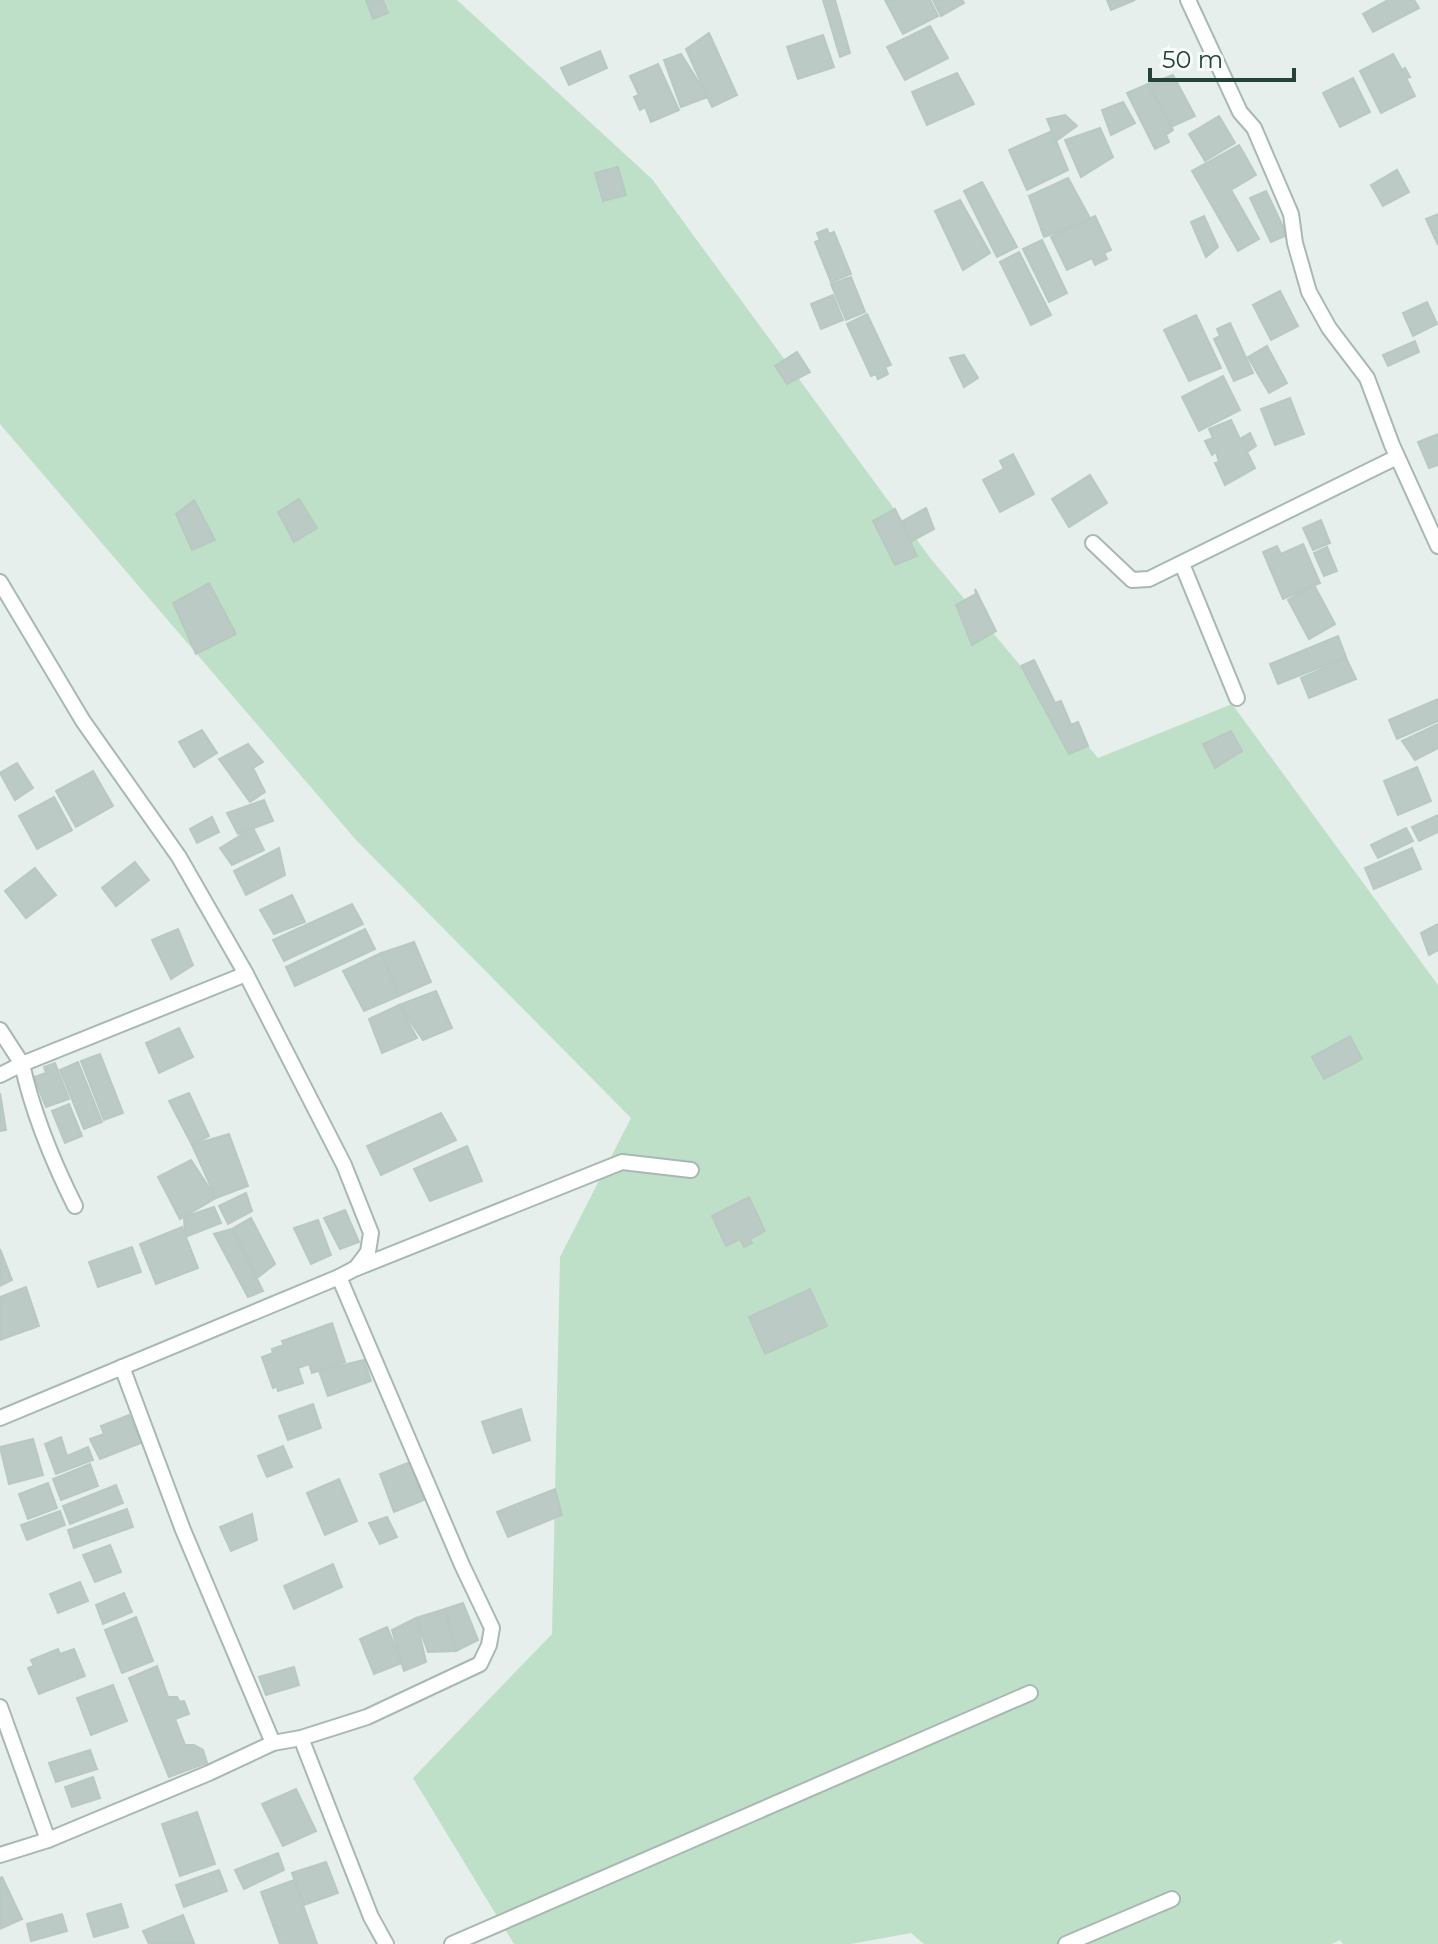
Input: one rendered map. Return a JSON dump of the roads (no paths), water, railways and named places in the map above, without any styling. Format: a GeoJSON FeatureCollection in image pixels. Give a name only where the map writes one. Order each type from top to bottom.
{"type":"FeatureCollection","features":[{"type":"Feature","properties":{"kind":"street"},"geometry":{"type":"LineString","coordinates":[[1188,0],[1240,112],[1254,128],[1291,214],[1295,243],[1309,292],[1329,328],[1367,378],[1397,457],[1438,546]]}},
{"type":"Feature","properties":{"kind":"street"},"geometry":{"type":"LineString","coordinates":[[1093,543],[1132,580],[1149,579],[1397,457]]}},
{"type":"Feature","properties":{"kind":"street"},"geometry":{"type":"LineString","coordinates":[[1182,564],[1237,698]]}},
{"type":"Feature","properties":{"kind":"street"},"geometry":{"type":"LineString","coordinates":[[0,582],[83,721],[179,857],[246,974],[344,1165],[371,1233],[368,1252],[356,1268]]}},
{"type":"Feature","properties":{"kind":"street"},"geometry":{"type":"LineString","coordinates":[[0,1075],[246,974]]}},
{"type":"Feature","properties":{"kind":"street"},"geometry":{"type":"LineString","coordinates":[[0,1030],[22,1064],[29,1096],[50,1156],[75,1206]]}},
{"type":"Feature","properties":{"kind":"street"},"geometry":{"type":"LineString","coordinates":[[0,1418],[356,1268],[622,1162],[691,1170]]}},
{"type":"Feature","properties":{"kind":"street"},"geometry":{"type":"LineString","coordinates":[[0,1855],[48,1840],[273,1743],[301,1738],[367,1717],[480,1664],[489,1645],[492,1628],[339,1277]]}},
{"type":"Feature","properties":{"kind":"street"},"geometry":{"type":"LineString","coordinates":[[122,1367],[183,1530],[273,1743]]}},
{"type":"Feature","properties":{"kind":"street"},"geometry":{"type":"LineString","coordinates":[[452,1944],[1030,1693]]}},
{"type":"Feature","properties":{"kind":"street"},"geometry":{"type":"LineString","coordinates":[[0,1707],[48,1840]]}},
{"type":"Feature","properties":{"kind":"street"},"geometry":{"type":"LineString","coordinates":[[301,1738],[371,1917],[386,1944]]}},
{"type":"Feature","properties":{"kind":"street"},"geometry":{"type":"LineString","coordinates":[[1066,1944],[1172,1899]]}}]}
